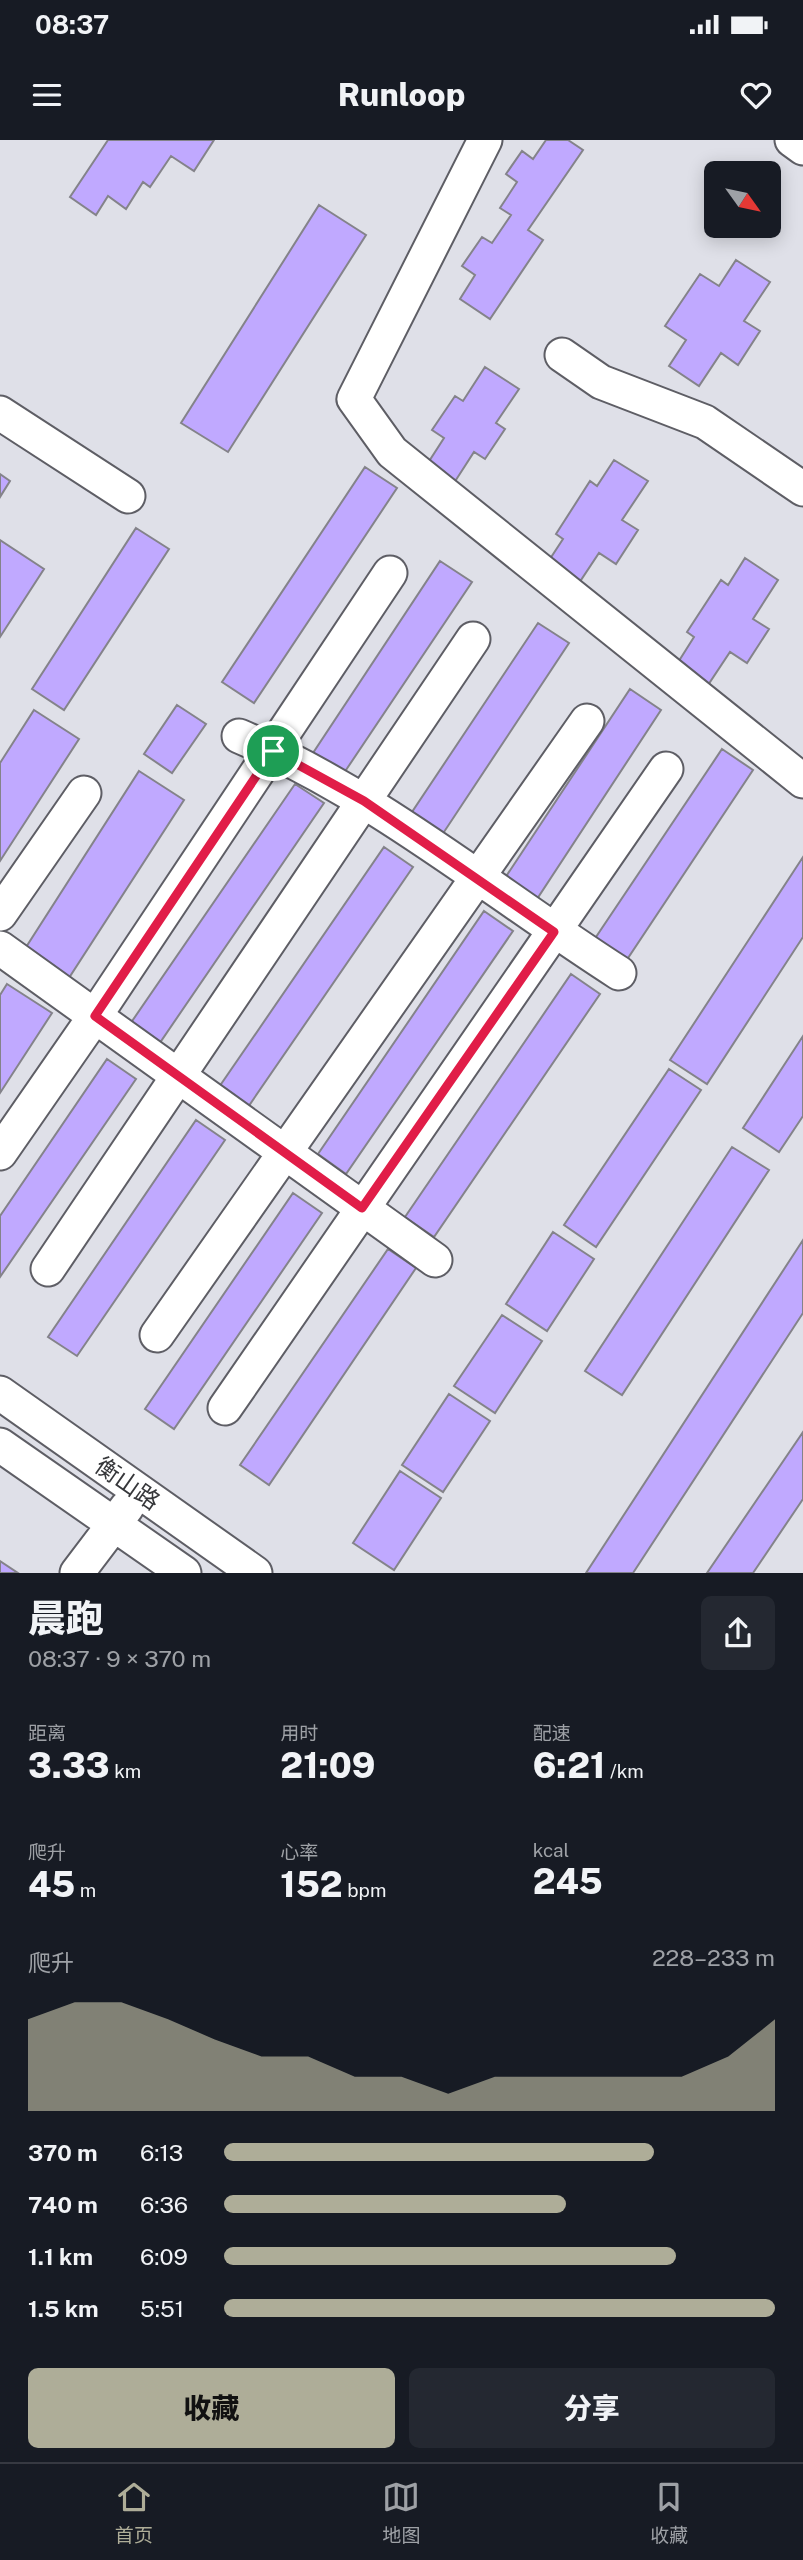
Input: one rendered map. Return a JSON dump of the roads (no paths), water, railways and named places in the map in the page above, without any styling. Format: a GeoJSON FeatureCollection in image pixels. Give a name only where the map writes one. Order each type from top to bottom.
{"type":"FeatureCollection","features":[{"type":"Feature","properties":{"kind":"street"},"geometry":{"type":"LineString","coordinates":[[485,140],[354,399],[392,452],[803,781]]}},
{"type":"Feature","properties":{"kind":"street"},"geometry":{"type":"LineString","coordinates":[[792,140],[803,148]]}},
{"type":"Feature","properties":{"kind":"street"},"geometry":{"type":"LineString","coordinates":[[562,355],[601,382],[705,422],[803,489]]}},
{"type":"Feature","properties":{"kind":"street"},"geometry":{"type":"LineString","coordinates":[[0,414],[128,496]]}},
{"type":"Feature","properties":{"kind":"street"},"geometry":{"type":"LineString","coordinates":[[0,1153],[95,1016],[390,573]]}},
{"type":"Feature","properties":{"kind":"street"},"geometry":{"type":"LineString","coordinates":[[48,1269],[473,639]]}},
{"type":"Feature","properties":{"kind":"street"},"geometry":{"type":"LineString","coordinates":[[157,1335],[587,721]]}},
{"type":"Feature","properties":{"kind":"street"},"geometry":{"type":"LineString","coordinates":[[239,736],[273,751],[364,801],[554,932],[619,973]]}},
{"type":"Feature","properties":{"kind":"street"},"geometry":{"type":"LineString","coordinates":[[225,1408],[666,769]]}},
{"type":"Feature","properties":{"kind":"street"},"geometry":{"type":"LineString","coordinates":[[0,914],[84,793]]}},
{"type":"Feature","properties":{"kind":"street"},"geometry":{"type":"LineString","coordinates":[[0,948],[435,1260]]}},
{"type":"Feature","properties":{"kind":"street","name":"衡山路"},"geometry":{"type":"LineString","coordinates":[[0,1393],[255,1573]]}},
{"type":"Feature","properties":{"kind":"street","name":"衡山路"},"geometry":{"type":"LineString","coordinates":[[0,1445],[184,1573]]}},
{"type":"Feature","properties":{"kind":"street"},"geometry":{"type":"LineString","coordinates":[[77,1573],[139,1491]]}}]}
